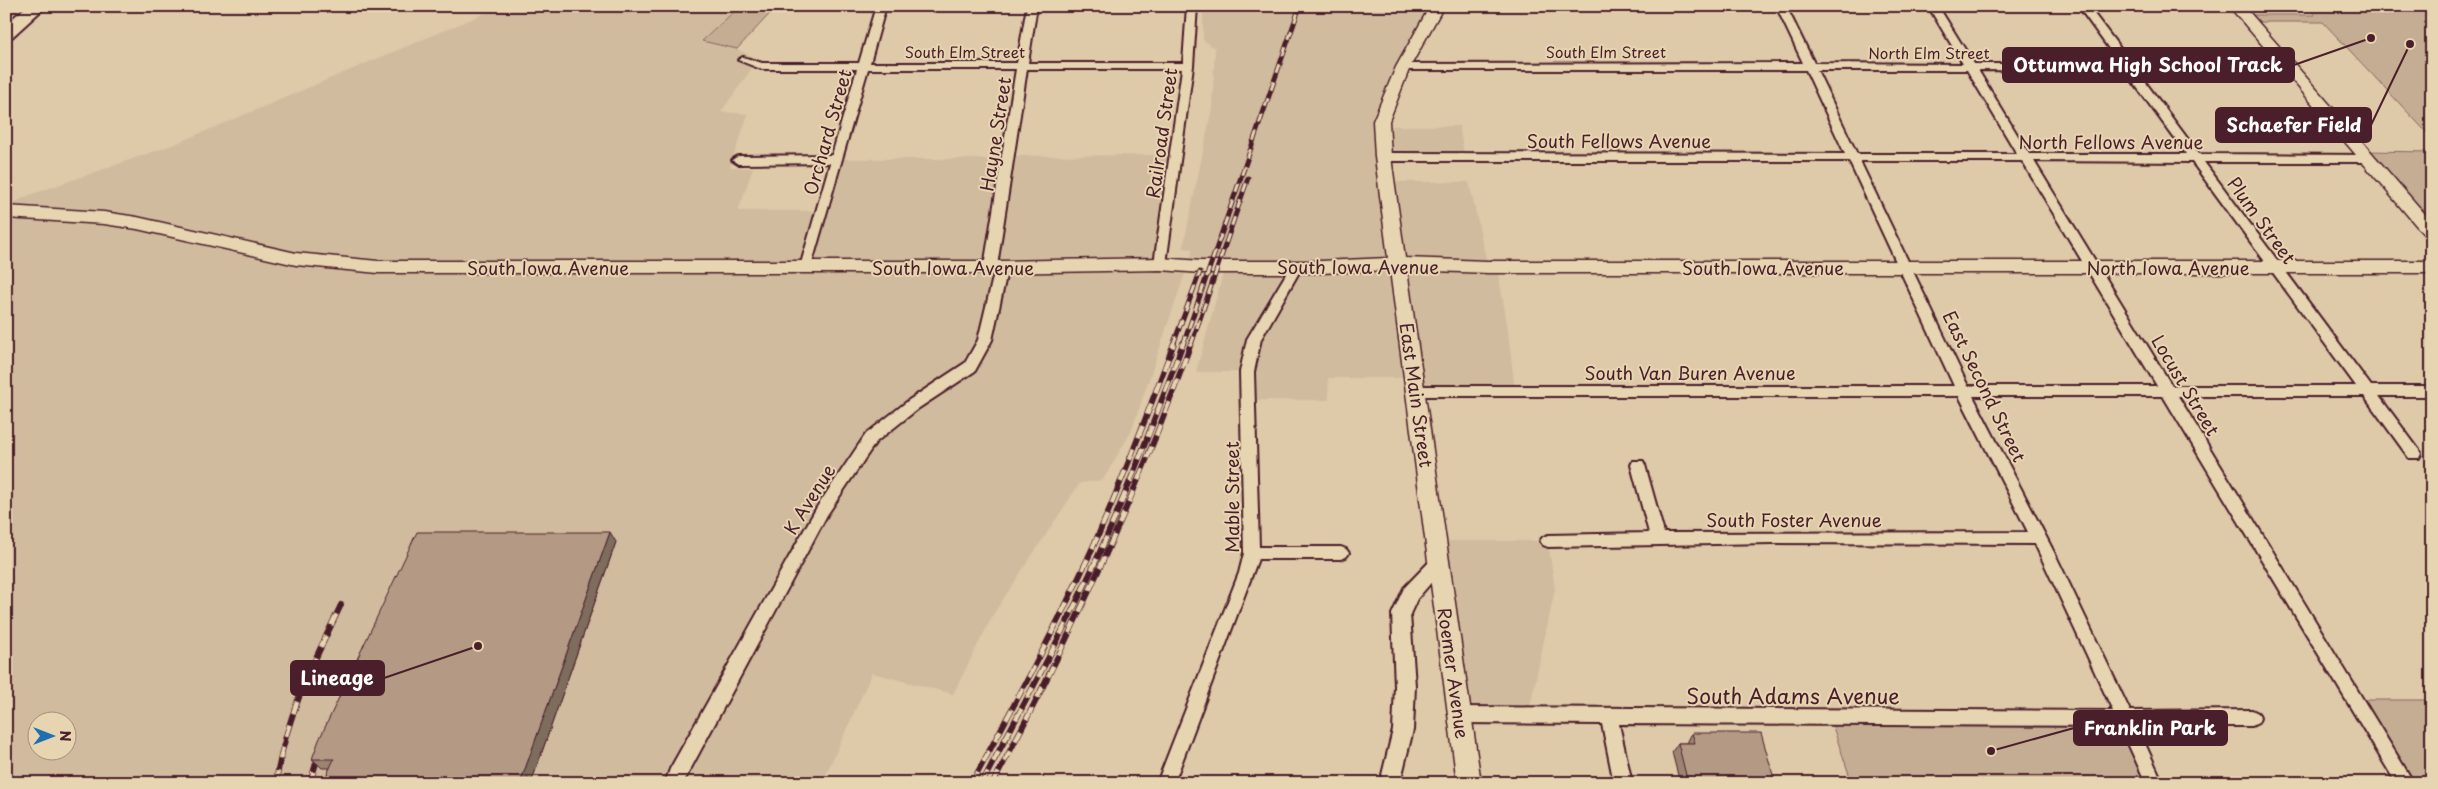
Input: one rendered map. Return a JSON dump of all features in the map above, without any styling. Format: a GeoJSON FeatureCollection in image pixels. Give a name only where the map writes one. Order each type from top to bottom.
{"type":"FeatureCollection","features":[{"type":"Feature","properties":{"kind":"highway"},"geometry":{"type":"LineString","coordinates":[[6,18],[21,6]]}},
{"type":"Feature","properties":{"kind":"highway"},"geometry":{"type":"LineString","coordinates":[[6,32],[38,6]]}},
{"type":"Feature","properties":{"kind":"main road","name":"East Main Street"},"geometry":{"type":"LineString","coordinates":[[1437,6],[1403,67],[1382,120],[1383,157],[1439,563]]}},
{"type":"Feature","properties":{"kind":"main road"},"geometry":{"type":"LineString","coordinates":[[2236,6],[2432,233]]}},
{"type":"Feature","properties":{"kind":"main road","name":"South Iowa Avenue"},"geometry":{"type":"LineString","coordinates":[[6,212],[112,219],[296,259],[378,267],[996,267],[1160,264],[1202,267],[1296,267],[1399,264],[1488,267],[1905,267]]}},
{"type":"Feature","properties":{"kind":"main road","name":"North Iowa Avenue"},"geometry":{"type":"LineString","coordinates":[[1905,267],[2432,267]]}},
{"type":"Feature","properties":{"kind":"main road","name":"Roemer Avenue"},"geometry":{"type":"LineString","coordinates":[[1439,563],[1469,783]]}},
{"type":"Feature","properties":{"kind":"street","name":"Orchard Street"},"geometry":{"type":"LineString","coordinates":[[806,267],[881,6]]}},
{"type":"Feature","properties":{"kind":"street","name":"Hayne Street"},"geometry":{"type":"LineString","coordinates":[[996,267],[1032,6]]}},
{"type":"Feature","properties":{"kind":"street","name":"Railroad Street"},"geometry":{"type":"LineString","coordinates":[[1160,264],[1188,66],[1192,6]]}},
{"type":"Feature","properties":{"kind":"street","name":"East Second Street"},"geometry":{"type":"LineString","coordinates":[[1781,6],[1964,392],[2040,538],[2155,783]]}},
{"type":"Feature","properties":{"kind":"street","name":"Locust Street"},"geometry":{"type":"LineString","coordinates":[[1933,6],[2406,783]]}},
{"type":"Feature","properties":{"kind":"street","name":"Plum Street"},"geometry":{"type":"LineString","coordinates":[[2083,6],[2414,454]]}},
{"type":"Feature","properties":{"kind":"street","name":"South Elm Street"},"geometry":{"type":"LineString","coordinates":[[743,60],[761,66],[1188,66]]}},
{"type":"Feature","properties":{"kind":"street","name":"South Elm Street"},"geometry":{"type":"LineString","coordinates":[[1403,67],[1809,67]]}},
{"type":"Feature","properties":{"kind":"street","name":"North Elm Street"},"geometry":{"type":"LineString","coordinates":[[1809,67],[2289,68]]}},
{"type":"Feature","properties":{"kind":"street","name":"South Fellows Avenue"},"geometry":{"type":"LineString","coordinates":[[1383,157],[1854,158]]}},
{"type":"Feature","properties":{"kind":"street","name":"North Fellows Avenue"},"geometry":{"type":"LineString","coordinates":[[1854,158],[2367,158]]}},
{"type":"Feature","properties":{"kind":"street"},"geometry":{"type":"LineString","coordinates":[[738,160],[837,159]]}},
{"type":"Feature","properties":{"kind":"street","name":"K Avenue"},"geometry":{"type":"LineString","coordinates":[[674,783],[685,758],[822,511],[871,438],[914,404],[970,367],[985,340],[996,267]]}},
{"type":"Feature","properties":{"kind":"street","name":"Mable Street"},"geometry":{"type":"LineString","coordinates":[[1165,783],[1247,573],[1252,553],[1247,372],[1254,339],[1296,267]]}},
{"type":"Feature","properties":{"kind":"street","name":"South Van Buren Avenue"},"geometry":{"type":"LineString","coordinates":[[1416,390],[2432,391]]}},
{"type":"Feature","properties":{"kind":"street"},"geometry":{"type":"LineString","coordinates":[[1638,466],[1658,539]]}},
{"type":"Feature","properties":{"kind":"street","name":"South Foster Avenue"},"geometry":{"type":"LineString","coordinates":[[1548,541],[2040,538]]}},
{"type":"Feature","properties":{"kind":"street"},"geometry":{"type":"LineString","coordinates":[[1252,553],[1341,553]]}},
{"type":"Feature","properties":{"kind":"street"},"geometry":{"type":"LineString","coordinates":[[1390,783],[1403,730],[1405,686],[1401,614],[1410,594],[1439,563]]}},
{"type":"Feature","properties":{"kind":"street","name":"South Adams Avenue"},"geometry":{"type":"LineString","coordinates":[[1460,715],[2252,718]]}},
{"type":"Feature","properties":{"kind":"street"},"geometry":{"type":"LineString","coordinates":[[1609,716],[1623,783]]}},
{"type":"Feature","properties":{"kind":"shaded area"},"geometry":{"type":"Polygon","coordinates":[[[502,6],[740,6],[703,40],[737,49],[758,60],[721,112],[748,114],[730,167],[753,168],[738,211],[822,211],[837,159],[1000,159],[1009,156],[1177,155],[1160,264],[1188,265],[1131,432],[1103,480],[1080,483],[994,613],[953,694],[872,673],[822,783],[6,783],[6,206],[30,195],[175,144],[502,6]]]}},
{"type":"Feature","properties":{"kind":"shaded area"},"geometry":{"type":"Polygon","coordinates":[[[740,6],[777,6],[737,49],[702,41],[740,6]]]}},
{"type":"Feature","properties":{"kind":"shaded area"},"geometry":{"type":"Polygon","coordinates":[[[1203,6],[1431,6],[1372,124],[1403,355],[1387,182],[1469,182],[1488,267],[1497,267],[1507,323],[1515,391],[1416,391],[1414,378],[1328,378],[1329,400],[1248,400],[1247,372],[1196,372],[1225,267],[1188,265],[1193,249],[1183,248],[1212,108],[1215,48],[1203,40],[1203,6]]]}},
{"type":"Feature","properties":{"kind":"shaded area"},"geometry":{"type":"Polygon","coordinates":[[[2308,6],[2432,6],[2432,138],[2323,22],[2254,22],[2248,15],[2315,15],[2308,6]]]}},
{"type":"Feature","properties":{"kind":"shaded area"},"geometry":{"type":"Polygon","coordinates":[[[1382,126],[1459,126],[1465,158],[1383,157],[1382,126]]]}},
{"type":"Feature","properties":{"kind":"shaded area"},"geometry":{"type":"Polygon","coordinates":[[[2365,151],[2432,152],[2432,228],[2365,151]]]}},
{"type":"Feature","properties":{"kind":"shaded area"},"geometry":{"type":"Polygon","coordinates":[[[1436,541],[1548,541],[1555,589],[1528,716],[1460,715],[1436,541]]]}},
{"type":"Feature","properties":{"kind":"shaded area"},"geometry":{"type":"Polygon","coordinates":[[[2356,700],[2432,700],[2432,783],[2406,783],[2356,700]]]}},
{"type":"Feature","properties":{"kind":"shaded area"},"geometry":{"type":"Polygon","coordinates":[[[1830,718],[2125,719],[2155,783],[1852,783],[1830,718]]]}},
{"type":"Feature","properties":{"kind":"building"},"geometry":{"type":"Polygon","coordinates":[[[417,532],[610,532],[520,783],[323,783],[334,759],[312,759],[319,740],[417,532]]]}},
{"type":"Feature","properties":{"kind":"building"},"geometry":{"type":"Polygon","coordinates":[[[1692,733],[1761,733],[1775,782],[1688,783],[1678,743],[1695,743],[1692,733]]]}},
{"type":"Feature","properties":{"kind":"railway"},"geometry":{"type":"LineString","coordinates":[[1183,345],[1300,6]]}},
{"type":"Feature","properties":{"kind":"railway"},"geometry":{"type":"LineString","coordinates":[[1191,345],[1248,178]]}},
{"type":"Feature","properties":{"kind":"railway"},"geometry":{"type":"LineString","coordinates":[[1173,345],[1200,272]]}},
{"type":"Feature","properties":{"kind":"railway"},"geometry":{"type":"LineString","coordinates":[[972,783],[1046,643],[1100,532],[1174,343]]}},
{"type":"Feature","properties":{"kind":"railway"},"geometry":{"type":"LineString","coordinates":[[982,783],[1086,583],[1122,502],[1183,343]]}},
{"type":"Feature","properties":{"kind":"railway"},"geometry":{"type":"LineString","coordinates":[[993,783],[1075,621],[1125,512],[1191,343]]}},
{"type":"Feature","properties":{"kind":"railway"},"geometry":{"type":"LineString","coordinates":[[276,783],[286,736],[301,691],[341,605]]}},
{"type":"Feature","properties":{"kind":"railway"},"geometry":{"type":"LineString","coordinates":[[310,783],[320,750]]}},
{"type":"Feature","properties":{"kind":"place","name":"Ottumwa High School Track"},"geometry":{"type":"Point","coordinates":[2371,38]}},
{"type":"Feature","properties":{"kind":"place","name":"Schaefer Field"},"geometry":{"type":"Point","coordinates":[2410,44]}},
{"type":"Feature","properties":{"kind":"place","name":"Lineage"},"geometry":{"type":"Point","coordinates":[478,646]}},
{"type":"Feature","properties":{"kind":"place","name":"Franklin Park"},"geometry":{"type":"Point","coordinates":[1991,751]}}]}
